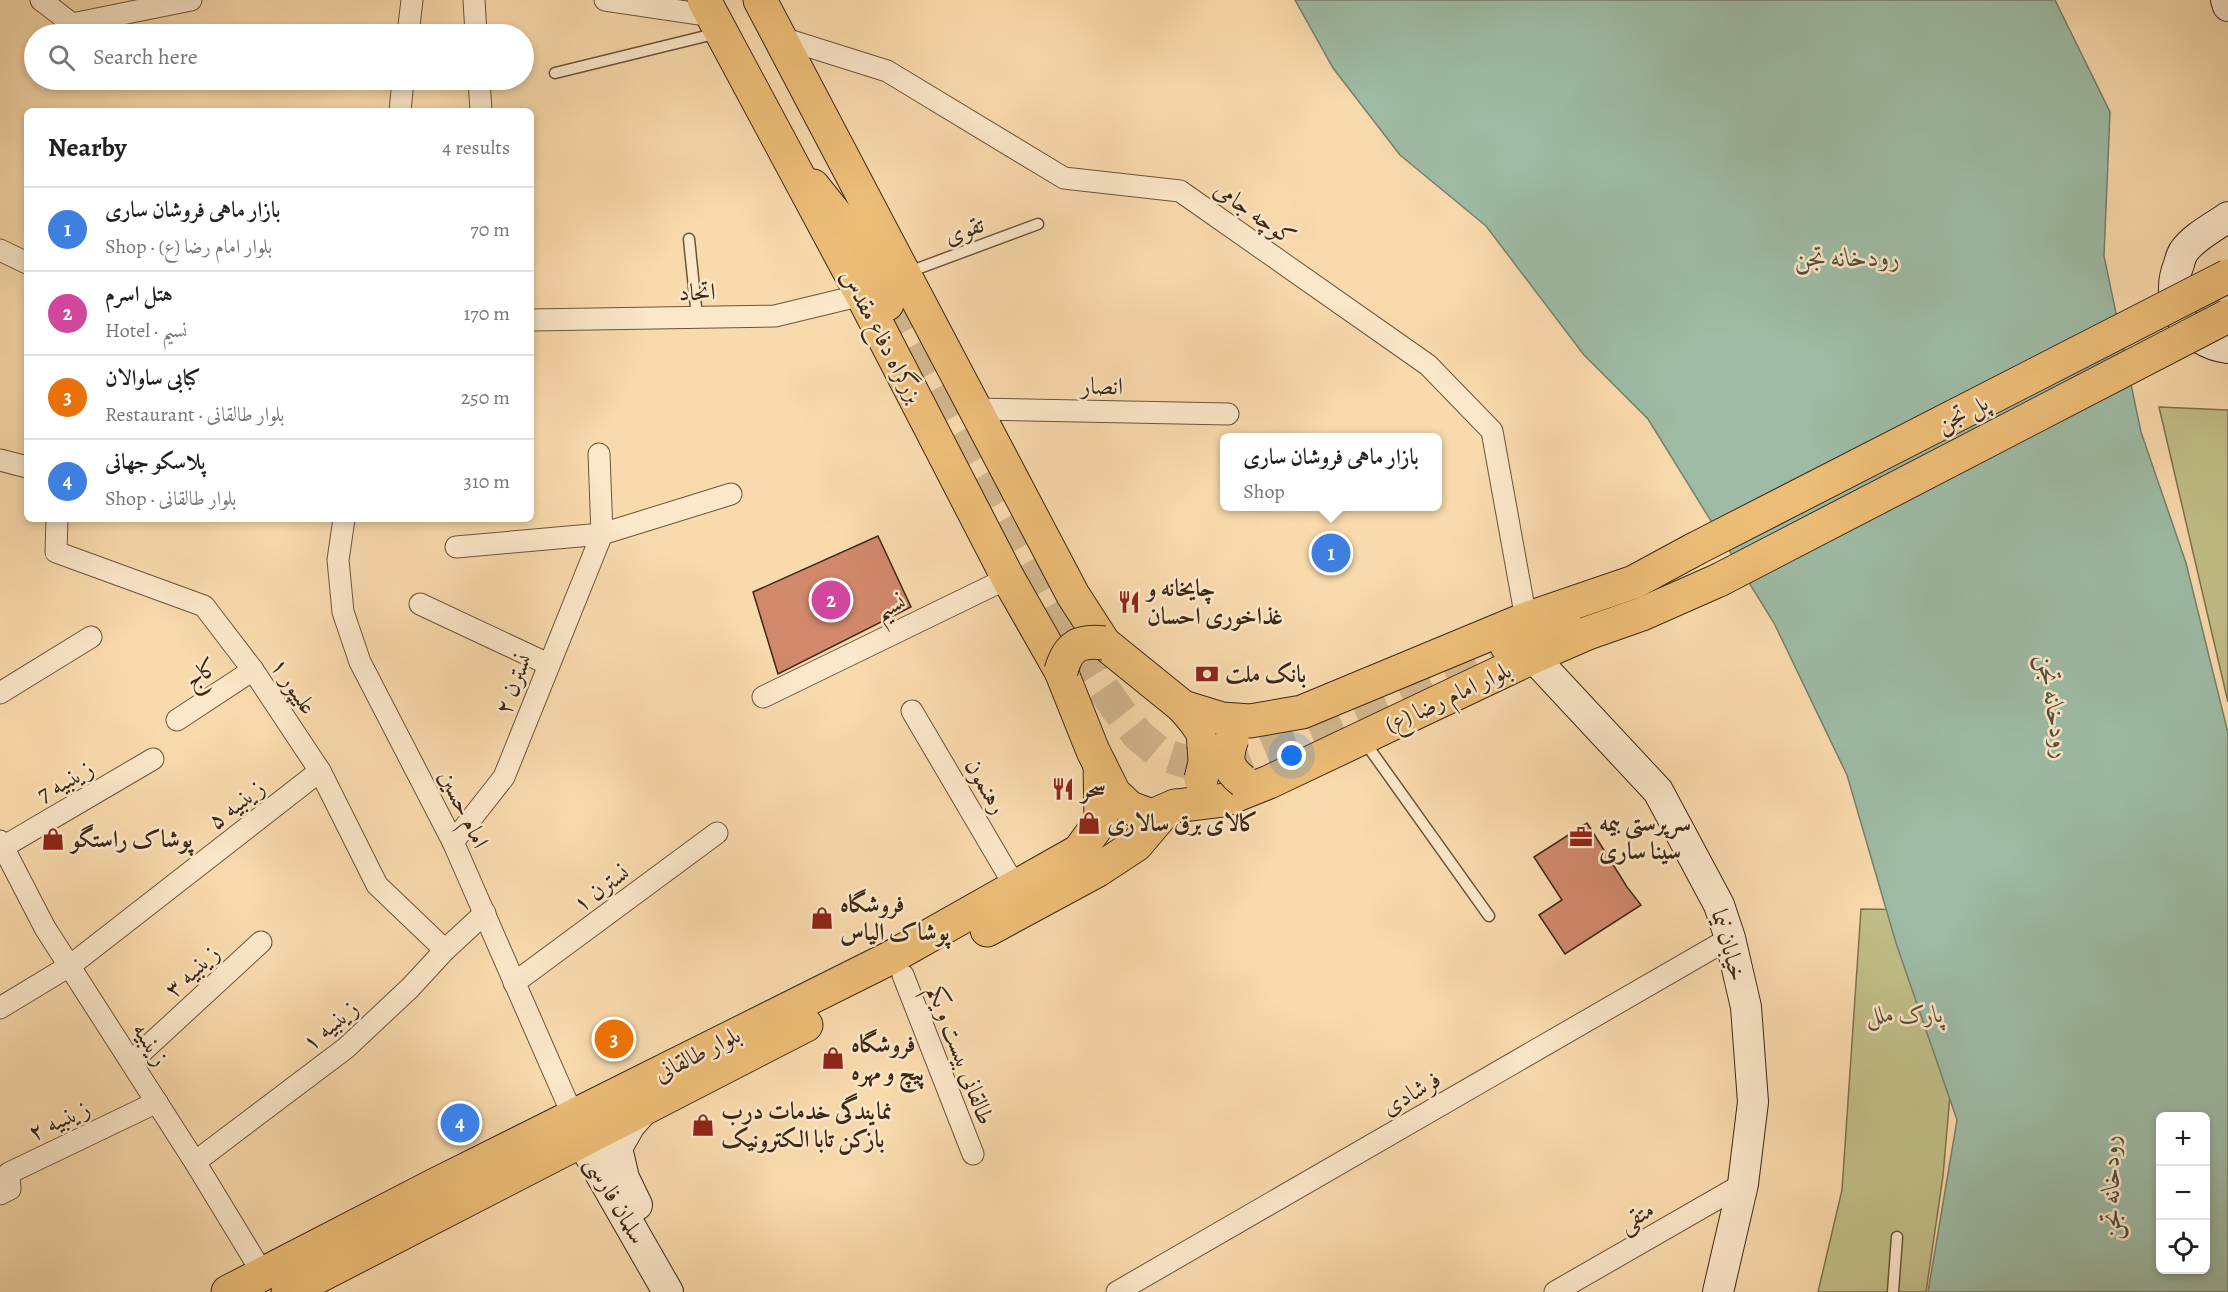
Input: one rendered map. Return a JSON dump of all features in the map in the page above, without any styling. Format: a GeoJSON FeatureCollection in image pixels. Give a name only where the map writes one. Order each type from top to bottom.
{"type":"FeatureCollection","features":[{"type":"Feature","properties":{"kind":"main road","name":"بزرگراه دفاع مقدس"},"geometry":{"type":"LineString","coordinates":[[760,0],[975,409],[1071,637]]}},
{"type":"Feature","properties":{"kind":"main road","name":"بزرگراه دفاع مقدس"},"geometry":{"type":"LineString","coordinates":[[713,16],[781,144],[874,299],[1008,578],[1071,637]]}},
{"type":"Feature","properties":{"kind":"main road","name":"پل تجن"},"geometry":{"type":"LineString","coordinates":[[1695,549],[2228,276]]}},
{"type":"Feature","properties":{"kind":"main road","name":"پل تجن"},"geometry":{"type":"LineString","coordinates":[[1719,579],[2228,316]]}},
{"type":"Feature","properties":{"kind":"main road","name":"بلوار امام رضا (ع)"},"geometry":{"type":"LineString","coordinates":[[1183,707],[1222,719],[1230,735],[1302,712],[1526,619],[1634,582],[1695,549]]}},
{"type":"Feature","properties":{"kind":"main road","name":"بلوار امام رضا (ع)"},"geometry":{"type":"LineString","coordinates":[[1071,637],[1100,765],[1114,793],[1124,804],[1144,815],[1152,816],[1170,809],[1224,800],[1257,781],[1362,738],[1520,651],[1588,633],[1642,614],[1719,579]]}},
{"type":"Feature","properties":{"kind":"main road"},"geometry":{"type":"LineString","coordinates":[[1071,637],[1183,707],[1203,733],[1230,735],[1226,754],[1232,773],[1257,781]]}},
{"type":"Feature","properties":{"kind":"main road","name":"بلوار طالقانی"},"geometry":{"type":"LineString","coordinates":[[581,1122],[645,1108],[903,975],[1098,870],[1136,845],[1170,809],[1188,796],[1201,779],[1204,762],[1230,735]]}},
{"type":"Feature","properties":{"kind":"main road","name":"بلوار طالقانی"},"geometry":{"type":"LineString","coordinates":[[228,1292],[275,1283],[888,959],[1080,850],[1101,820],[1100,765]]}},
{"type":"Feature","properties":{"kind":"street"},"geometry":{"type":"LineString","coordinates":[[41,0],[72,24],[191,0]]}},
{"type":"Feature","properties":{"kind":"street"},"geometry":{"type":"LineString","coordinates":[[409,24],[412,0]]}},
{"type":"Feature","properties":{"kind":"street"},"geometry":{"type":"LineString","coordinates":[[474,0],[475,24]]}},
{"type":"Feature","properties":{"kind":"street"},"geometry":{"type":"LineString","coordinates":[[605,0],[713,16]]}},
{"type":"Feature","properties":{"kind":"street"},"geometry":{"type":"LineString","coordinates":[[2226,0],[2228,6]]}},
{"type":"Feature","properties":{"kind":"street","name":"کوچه جامی"},"geometry":{"type":"LineString","coordinates":[[779,37],[887,71],[1064,178],[1180,191],[1428,365],[1492,431],[1526,619]]}},
{"type":"Feature","properties":{"kind":"street"},"geometry":{"type":"LineString","coordinates":[[399,108],[402,90]]}},
{"type":"Feature","properties":{"kind":"street"},"geometry":{"type":"LineString","coordinates":[[480,90],[482,108]]}},
{"type":"Feature","properties":{"kind":"street"},"geometry":{"type":"LineString","coordinates":[[2228,217],[2184,251],[2173,277],[2175,306],[2189,331],[2213,346],[2228,348]]}},
{"type":"Feature","properties":{"kind":"street"},"geometry":{"type":"LineString","coordinates":[[0,250],[24,262]]}},
{"type":"Feature","properties":{"kind":"street","name":"اتحاد"},"geometry":{"type":"LineString","coordinates":[[534,320],[775,316],[874,299]]}},
{"type":"Feature","properties":{"kind":"street","name":"انصار"},"geometry":{"type":"LineString","coordinates":[[975,409],[1228,414]]}},
{"type":"Feature","properties":{"kind":"street"},"geometry":{"type":"LineString","coordinates":[[599,454],[602,534]]}},
{"type":"Feature","properties":{"kind":"street"},"geometry":{"type":"LineString","coordinates":[[0,460],[24,466]]}},
{"type":"Feature","properties":{"kind":"street"},"geometry":{"type":"LineString","coordinates":[[456,547],[602,534],[731,494]]}},
{"type":"Feature","properties":{"kind":"street","name":"علیپور ۱"},"geometry":{"type":"LineString","coordinates":[[57,522],[56,552],[204,606],[253,670],[320,771],[377,885],[445,950]]}},
{"type":"Feature","properties":{"kind":"street","name":"امام حسین"},"geometry":{"type":"LineString","coordinates":[[344,522],[338,560],[343,612],[360,662],[453,842],[514,983],[581,1122]]}},
{"type":"Feature","properties":{"kind":"street","name":"نسترن ۲"},"geometry":{"type":"LineString","coordinates":[[453,842],[504,777],[602,534]]}},
{"type":"Feature","properties":{"kind":"street","name":"نسیم"},"geometry":{"type":"LineString","coordinates":[[763,697],[1008,578]]}},
{"type":"Feature","properties":{"kind":"street"},"geometry":{"type":"LineString","coordinates":[[420,604],[548,664]]}},
{"type":"Feature","properties":{"kind":"street"},"geometry":{"type":"LineString","coordinates":[[0,693],[91,637]]}},
{"type":"Feature","properties":{"kind":"street","name":"خیابان نیما"},"geometry":{"type":"LineString","coordinates":[[1520,651],[1658,791],[1719,905],[1730,938],[1746,1007],[1753,1102],[1743,1184],[1718,1292]]}},
{"type":"Feature","properties":{"kind":"street","name":"کاج"},"geometry":{"type":"LineString","coordinates":[[177,720],[253,670]]}},
{"type":"Feature","properties":{"kind":"street","name":"رهنمون"},"geometry":{"type":"LineString","coordinates":[[912,711],[1016,888]]}},
{"type":"Feature","properties":{"kind":"street","name":"زینبیه 7"},"geometry":{"type":"LineString","coordinates":[[2,844],[153,759]]}},
{"type":"Feature","properties":{"kind":"street","name":"زینبیه ۵"},"geometry":{"type":"LineString","coordinates":[[0,1008],[71,965],[320,771]]}},
{"type":"Feature","properties":{"kind":"street","name":"نسترن ۱"},"geometry":{"type":"LineString","coordinates":[[514,983],[717,833]]}},
{"type":"Feature","properties":{"kind":"street","name":"زینبیه"},"geometry":{"type":"LineString","coordinates":[[2,844],[45,928],[275,1283]]}},
{"type":"Feature","properties":{"kind":"street","name":"زینبیه ۱"},"geometry":{"type":"LineString","coordinates":[[195,1162],[346,1047],[410,988],[445,950],[485,913]]}},
{"type":"Feature","properties":{"kind":"street","name":"فرشادی"},"geometry":{"type":"LineString","coordinates":[[1117,1292],[1730,938]]}},
{"type":"Feature","properties":{"kind":"street","name":"زینبیه ۳"},"geometry":{"type":"LineString","coordinates":[[132,1061],[261,942]]}},
{"type":"Feature","properties":{"kind":"street","name":"طالقانی بیست و یکم"},"geometry":{"type":"LineString","coordinates":[[903,975],[973,1154]]}},
{"type":"Feature","properties":{"kind":"street","name":"زینبیه ۲"},"geometry":{"type":"LineString","coordinates":[[0,1194],[10,1189],[9,1173],[157,1102]]}},
{"type":"Feature","properties":{"kind":"street","name":"سلمان فارسی"},"geometry":{"type":"LineString","coordinates":[[645,1108],[630,1125],[617,1148],[624,1178],[654,1236],[651,1261]]}},
{"type":"Feature","properties":{"kind":"street","name":"سلمان فارسی"},"geometry":{"type":"LineString","coordinates":[[581,1122],[668,1292]]}},
{"type":"Feature","properties":{"kind":"street","name":"متقی"},"geometry":{"type":"LineString","coordinates":[[1555,1292],[1743,1184]]}},
{"type":"Feature","properties":{"kind":"lane"},"geometry":{"type":"LineString","coordinates":[[555,73],[713,16]]}},
{"type":"Feature","properties":{"kind":"lane","name":"تقوی"},"geometry":{"type":"LineString","coordinates":[[904,274],[1038,224]]}},
{"type":"Feature","properties":{"kind":"lane"},"geometry":{"type":"LineString","coordinates":[[689,239],[697,317]]}},
{"type":"Feature","properties":{"kind":"lane"},"geometry":{"type":"LineString","coordinates":[[1362,738],[1488,916]]}},
{"type":"Feature","properties":{"kind":"lane"},"geometry":{"type":"LineString","coordinates":[[1893,1292],[1896,1237]]}},
{"type":"Feature","properties":{"kind":"green space"},"geometry":{"type":"Polygon","coordinates":[[[2159,407],[2228,410],[2228,702],[2159,407]]]}},
{"type":"Feature","properties":{"kind":"green space","name":"پارک ملل"},"geometry":{"type":"Polygon","coordinates":[[[1861,909],[1937,910],[1958,1002],[1943,1176],[1926,1292],[1818,1292],[1842,1190],[1861,909]]]}},
{"type":"Feature","properties":{"kind":"water","name":"رودخانه تجن"},"geometry":{"type":"Polygon","coordinates":[[[1295,0],[2055,0],[2110,112],[2104,256],[2141,432],[2186,563],[2228,733],[2228,1292],[1928,1292],[1957,1120],[1896,943],[1847,775],[1774,623],[1648,419],[1584,355],[1486,226],[1400,155],[1333,68],[1295,0]]]}},
{"type":"Feature","properties":{"kind":"building"},"geometry":{"type":"Polygon","coordinates":[[[878,536],[911,607],[778,674],[753,592],[878,536]]]}},
{"type":"Feature","properties":{"kind":"building","name":"سرپرستی بیمه سینا ساری"},"geometry":{"type":"Polygon","coordinates":[[[1587,823],[1641,905],[1565,954],[1539,915],[1562,900],[1534,857],[1587,823]]]}},
{"type":"Feature","properties":{"kind":"tunnel"},"geometry":{"type":"LineString","coordinates":[[887,304],[1094,675],[1138,735],[1161,754],[1190,763],[1223,766],[1507,646]]}},
{"type":"Feature","properties":{"kind":"place","name":"بازار ماهی فروشان ساری"},"geometry":{"type":"Point","coordinates":[1331,553]}},
{"type":"Feature","properties":{"kind":"place","name":"هتل اسرم"},"geometry":{"type":"Point","coordinates":[831,600]}},
{"type":"Feature","properties":{"kind":"place","name":"چایخانه و غذاخوری احسان"},"geometry":{"type":"Point","coordinates":[1129,602]}},
{"type":"Feature","properties":{"kind":"place","name":"بانک ملت"},"geometry":{"type":"Point","coordinates":[1207,674]}},
{"type":"Feature","properties":{"kind":"place","name":"سحر"},"geometry":{"type":"Point","coordinates":[1063,789]}},
{"type":"Feature","properties":{"kind":"place","name":"کالای برق سالاری"},"geometry":{"type":"Point","coordinates":[1089,823]}},
{"type":"Feature","properties":{"kind":"place","name":"سرپرستی بیمه سینا ساری"},"geometry":{"type":"Point","coordinates":[1581,837]}},
{"type":"Feature","properties":{"kind":"place","name":"پوشاک راستگو"},"geometry":{"type":"Point","coordinates":[53,839]}},
{"type":"Feature","properties":{"kind":"place","name":"فروشگاه پوشاک الیاس"},"geometry":{"type":"Point","coordinates":[822,918]}},
{"type":"Feature","properties":{"kind":"place","name":"کبابی ساوالان"},"geometry":{"type":"Point","coordinates":[614,1039]}},
{"type":"Feature","properties":{"kind":"place","name":"فروشگاه پیچ و مهره"},"geometry":{"type":"Point","coordinates":[833,1058]}},
{"type":"Feature","properties":{"kind":"place","name":"پلاسکو جهانی"},"geometry":{"type":"Point","coordinates":[460,1123]}},
{"type":"Feature","properties":{"kind":"place","name":"نمایندگی خدمات درب بازکن تابا الکترونیک"},"geometry":{"type":"Point","coordinates":[703,1125]}}]}
